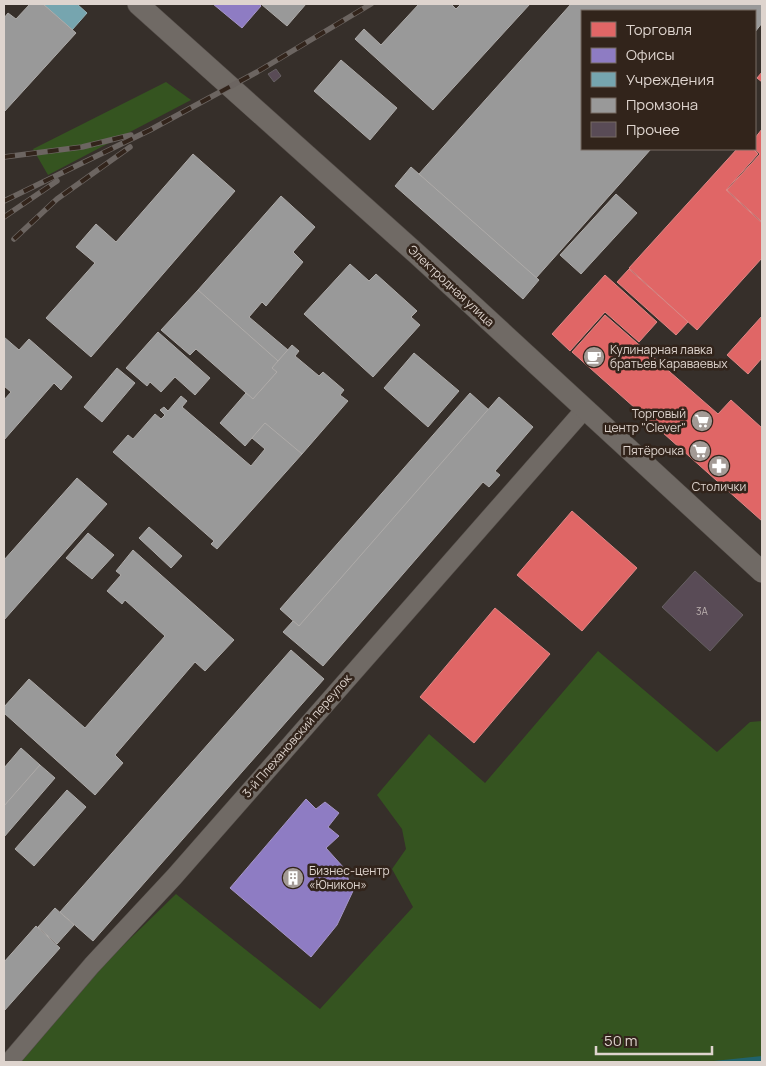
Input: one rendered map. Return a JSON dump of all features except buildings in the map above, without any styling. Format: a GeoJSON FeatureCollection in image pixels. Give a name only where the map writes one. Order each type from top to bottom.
{"type":"FeatureCollection","features":[{"type":"Feature","properties":{"kind":"street","name":"Электродная улица"},"geometry":{"type":"LineString","coordinates":[[138,4],[418,255],[762,572]]}},
{"type":"Feature","properties":{"kind":"street","name":"3-й Плехановский переулок"},"geometry":{"type":"LineString","coordinates":[[9,1062],[92,965],[174,877],[584,410]]}},
{"type":"Feature","properties":{"kind":"green space"},"geometry":{"type":"Polygon","coordinates":[[[166,82],[191,100],[48,175],[33,149],[166,82]]]}},
{"type":"Feature","properties":{"kind":"green space"},"geometry":{"type":"Polygon","coordinates":[[[598,651],[717,752],[750,722],[762,721],[762,1062],[18,1062],[98,970],[176,894],[320,1009],[413,907],[392,869],[406,849],[402,829],[377,795],[429,734],[485,783],[598,651]]]}},
{"type":"Feature","properties":{"kind":"water"},"geometry":{"type":"Polygon","coordinates":[[[762,1056],[762,1062],[704,1062],[762,1056]]]}},
{"type":"Feature","properties":{"kind":"railway"},"geometry":{"type":"LineString","coordinates":[[4,201],[150,130],[257,72],[371,4]]}},
{"type":"Feature","properties":{"kind":"railway"},"geometry":{"type":"LineString","coordinates":[[4,157],[82,147],[131,135]]}},
{"type":"Feature","properties":{"kind":"railway"},"geometry":{"type":"LineString","coordinates":[[14,239],[57,199],[130,147]]}},
{"type":"Feature","properties":{"kind":"railway"},"geometry":{"type":"LineString","coordinates":[[4,217],[57,181]]}},
{"type":"Feature","properties":{"kind":"place","name":"Кулинарная лавка братьев Караваевых"},"geometry":{"type":"Point","coordinates":[594,357]}},
{"type":"Feature","properties":{"kind":"place","name":"Торговый центр \"Clever\""},"geometry":{"type":"Point","coordinates":[702,421]}},
{"type":"Feature","properties":{"kind":"place","name":"Пятёрочка"},"geometry":{"type":"Point","coordinates":[700,451]}},
{"type":"Feature","properties":{"kind":"place","name":"Столички"},"geometry":{"type":"Point","coordinates":[719,466]}},
{"type":"Feature","properties":{"kind":"place","name":"Бизнес-центр «Юникон»"},"geometry":{"type":"Point","coordinates":[293,878]}}]}
